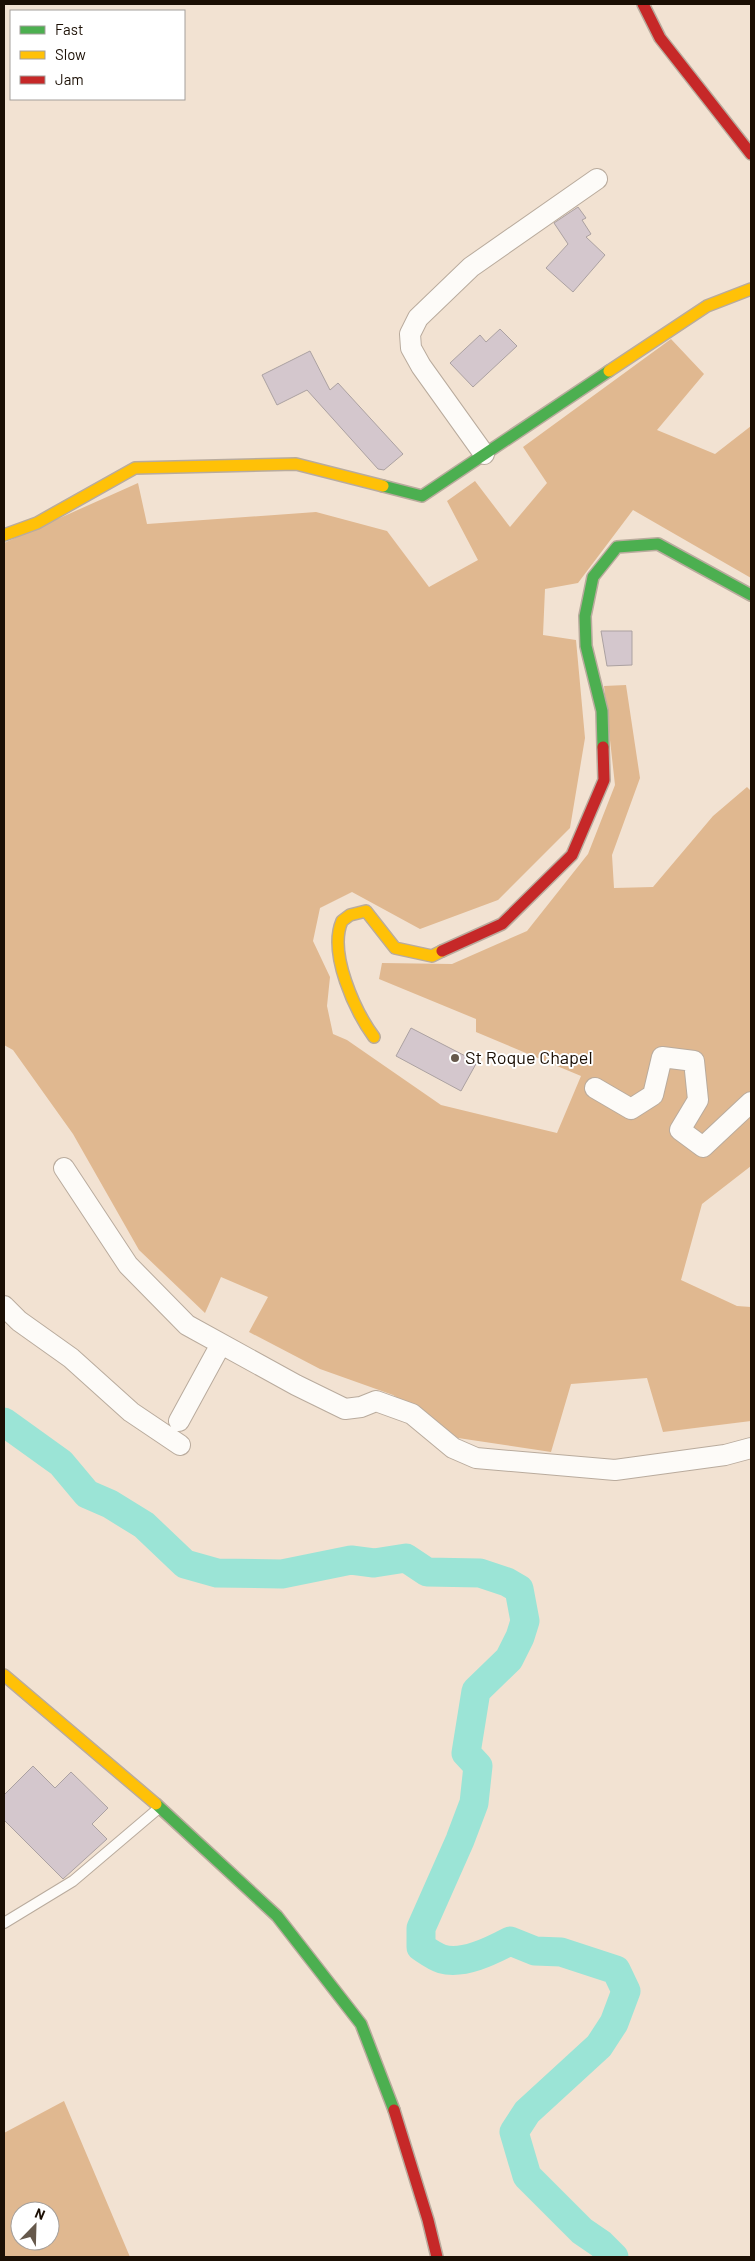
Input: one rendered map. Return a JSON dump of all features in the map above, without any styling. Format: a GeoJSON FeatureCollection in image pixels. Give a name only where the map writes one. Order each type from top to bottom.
{"type":"FeatureCollection","features":[{"type":"Feature","properties":{"kind":"street"},"geometry":{"type":"LineString","coordinates":[[643,4],[660,38],[744,130],[751,154]]}},
{"type":"Feature","properties":{"kind":"street"},"geometry":{"type":"LineString","coordinates":[[484,454],[421,366],[411,348],[410,334],[418,318],[471,267],[597,179]]}},
{"type":"Feature","properties":{"kind":"street"},"geometry":{"type":"LineString","coordinates":[[4,535],[37,523],[135,468],[296,464],[422,496],[707,306],[751,289]]}},
{"type":"Feature","properties":{"kind":"street"},"geometry":{"type":"LineString","coordinates":[[374,1037],[363,1022],[348,989],[338,936],[340,922],[349,914],[366,911],[395,948],[432,956],[502,924],[572,855],[604,780],[602,711],[586,646],[585,616],[593,577],[617,547],[658,544],[751,595]]}},
{"type":"Feature","properties":{"kind":"street"},"geometry":{"type":"LineString","coordinates":[[595,1088],[632,1109],[653,1095],[662,1057],[694,1061],[698,1100],[680,1130],[703,1147],[751,1102]]}},
{"type":"Feature","properties":{"kind":"street"},"geometry":{"type":"LineString","coordinates":[[64,1168],[128,1265],[187,1325],[296,1386],[345,1409],[362,1407],[376,1401],[412,1414],[453,1448],[476,1458],[615,1470],[725,1455],[751,1448]]}},
{"type":"Feature","properties":{"kind":"street"},"geometry":{"type":"LineString","coordinates":[[4,1306],[19,1321],[71,1358],[131,1412],[180,1445]]}},
{"type":"Feature","properties":{"kind":"street"},"geometry":{"type":"LineString","coordinates":[[179,1421],[221,1344]]}},
{"type":"Feature","properties":{"kind":"street"},"geometry":{"type":"LineString","coordinates":[[4,1675],[129,1779],[277,1916],[361,2024],[392,2104],[428,2220],[437,2257]]}},
{"type":"Feature","properties":{"kind":"lane"},"geometry":{"type":"LineString","coordinates":[[4,1923],[73,1881],[159,1808]]}},
{"type":"Feature","properties":{"kind":"shaded area"},"geometry":{"type":"Polygon","coordinates":[[[671,339],[704,374],[657,430],[715,454],[751,426],[751,578],[633,510],[578,583],[545,589],[543,635],[576,640],[585,738],[570,828],[498,900],[420,929],[352,892],[320,908],[313,941],[330,977],[327,1006],[333,1034],[347,1040],[441,1105],[557,1133],[581,1076],[476,1032],[476,1019],[379,979],[382,963],[452,964],[527,931],[588,854],[615,785],[604,686],[626,685],[640,778],[612,855],[614,888],[653,887],[713,816],[747,787],[751,791],[751,1166],[702,1204],[681,1280],[737,1306],[751,1307],[751,1421],[663,1432],[647,1378],[571,1384],[551,1452],[458,1438],[393,1395],[320,1369],[249,1332],[268,1297],[221,1277],[205,1313],[139,1250],[73,1134],[13,1050],[4,1045],[4,543],[138,483],[147,524],[316,512],[387,531],[429,587],[478,560],[447,501],[475,481],[510,527],[547,483],[523,447],[671,339]]]}},
{"type":"Feature","properties":{"kind":"shaded area"},"geometry":{"type":"Polygon","coordinates":[[[64,2101],[130,2257],[4,2257],[4,2133],[64,2101]]]}},
{"type":"Feature","properties":{"kind":"building"},"geometry":{"type":"Polygon","coordinates":[[[578,207],[586,218],[582,220],[591,234],[586,237],[605,255],[573,292],[546,268],[568,244],[554,223],[578,207]]]}},
{"type":"Feature","properties":{"kind":"building"},"geometry":{"type":"Polygon","coordinates":[[[500,329],[517,346],[473,387],[450,363],[480,335],[486,342],[500,329]]]}},
{"type":"Feature","properties":{"kind":"building"},"geometry":{"type":"Polygon","coordinates":[[[310,351],[330,390],[338,383],[403,454],[384,470],[378,469],[307,390],[277,405],[262,375],[310,351]]]}},
{"type":"Feature","properties":{"kind":"building"},"geometry":{"type":"Polygon","coordinates":[[[601,631],[632,631],[632,665],[607,666],[601,631]]]}},
{"type":"Feature","properties":{"kind":"building"},"geometry":{"type":"Polygon","coordinates":[[[411,1028],[477,1062],[461,1091],[396,1056],[411,1028]]]}},
{"type":"Feature","properties":{"kind":"building"},"geometry":{"type":"Polygon","coordinates":[[[33,1766],[55,1788],[71,1772],[108,1808],[92,1824],[107,1839],[63,1879],[4,1820],[4,1795],[33,1766]]]}},
{"type":"Feature","properties":{"kind":"waterway"},"geometry":{"type":"LineString","coordinates":[[4,1422],[61,1463],[87,1494],[110,1504],[144,1525],[185,1564],[217,1573],[282,1574],[351,1560],[374,1563],[406,1558],[427,1572],[480,1573],[507,1582],[519,1589],[525,1621],[520,1637],[509,1659],[476,1691],[466,1753],[478,1766],[474,1803],[460,1840],[421,1928],[421,1947],[442,1959],[459,1960],[486,1953],[510,1941],[535,1951],[561,1952],[616,1970],[626,1991],[614,2023],[599,2046],[527,2112],[514,2132],[527,2176],[582,2231],[601,2244],[614,2257]]}},
{"type":"Feature","properties":{"kind":"traffic: fast"},"geometry":{"type":"LineString","coordinates":[[383,486],[422,496],[609,371]]}},
{"type":"Feature","properties":{"kind":"traffic: fast"},"geometry":{"type":"LineString","coordinates":[[603,747],[602,711],[586,646],[585,616],[593,577],[617,547],[658,544],[751,595]]}},
{"type":"Feature","properties":{"kind":"traffic: fast"},"geometry":{"type":"LineString","coordinates":[[156,1804],[277,1916],[361,2024],[394,2110]]}},
{"type":"Feature","properties":{"kind":"traffic: slow"},"geometry":{"type":"LineString","coordinates":[[609,371],[707,306],[751,289]]}},
{"type":"Feature","properties":{"kind":"traffic: slow"},"geometry":{"type":"LineString","coordinates":[[4,535],[37,523],[135,468],[296,464],[383,486]]}},
{"type":"Feature","properties":{"kind":"traffic: slow"},"geometry":{"type":"LineString","coordinates":[[374,1037],[352,997],[341,965],[338,949],[342,921],[350,915],[366,911],[395,948],[432,956],[442,951]]}},
{"type":"Feature","properties":{"kind":"traffic: slow"},"geometry":{"type":"LineString","coordinates":[[4,1675],[156,1804]]}},
{"type":"Feature","properties":{"kind":"traffic: jam"},"geometry":{"type":"LineString","coordinates":[[643,4],[660,38],[751,154]]}},
{"type":"Feature","properties":{"kind":"traffic: jam"},"geometry":{"type":"LineString","coordinates":[[442,951],[502,924],[572,855],[604,780],[603,747]]}},
{"type":"Feature","properties":{"kind":"traffic: jam"},"geometry":{"type":"LineString","coordinates":[[394,2110],[428,2220],[437,2257]]}},
{"type":"Feature","properties":{"kind":"place","name":"St Roque Chapel"},"geometry":{"type":"Point","coordinates":[455,1058]}}]}
